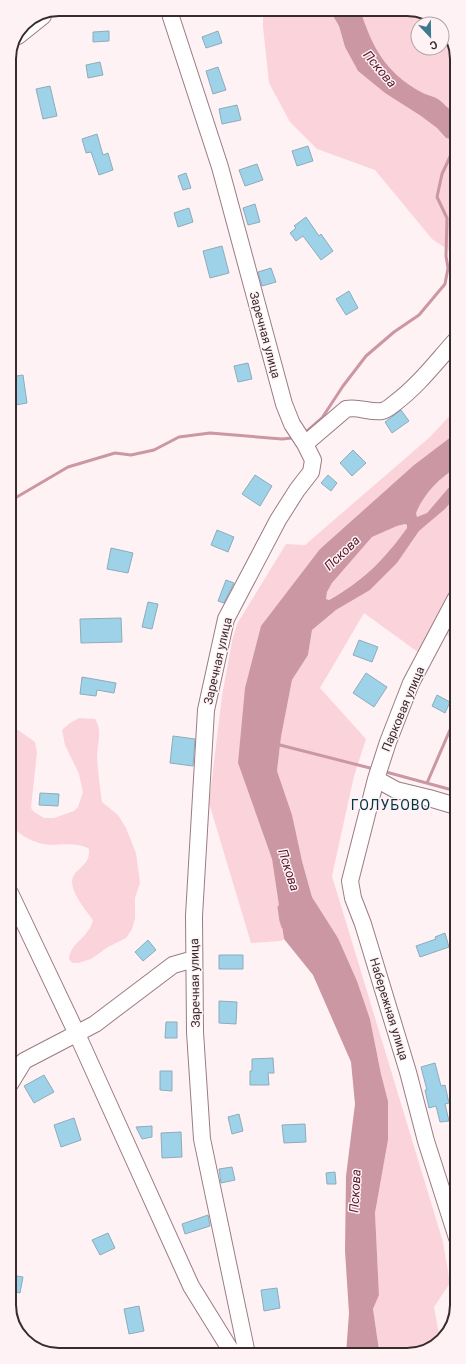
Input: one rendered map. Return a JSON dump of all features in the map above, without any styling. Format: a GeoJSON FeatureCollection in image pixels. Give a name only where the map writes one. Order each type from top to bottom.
{"type":"FeatureCollection","features":[{"type":"Feature","properties":{"kind":"street","name":"Заречная улица"},"geometry":{"type":"LineString","coordinates":[[171,16],[220,167],[284,404],[292,424],[313,460],[311,472],[297,490],[278,520],[226,619],[206,710],[194,916],[195,1032],[202,1139],[246,1348]]}},
{"type":"Feature","properties":{"kind":"street"},"geometry":{"type":"LineString","coordinates":[[305,444],[346,409],[353,407],[374,412],[385,411],[425,376],[450,347]]}},
{"type":"Feature","properties":{"kind":"street","name":"Парковая улица"},"geometry":{"type":"LineString","coordinates":[[376,779],[388,742],[411,683],[450,609]]}},
{"type":"Feature","properties":{"kind":"street"},"geometry":{"type":"LineString","coordinates":[[376,779],[396,790],[450,804]]}},
{"type":"Feature","properties":{"kind":"street","name":"Набережная улица"},"geometry":{"type":"LineString","coordinates":[[376,779],[350,881],[351,889],[408,1072],[428,1149],[450,1217]]}},
{"type":"Feature","properties":{"kind":"street"},"geometry":{"type":"LineString","coordinates":[[16,906],[77,1034],[191,1286],[229,1348]]}},
{"type":"Feature","properties":{"kind":"street"},"geometry":{"type":"LineString","coordinates":[[16,1074],[24,1061],[96,1024],[173,966],[194,959]]}},
{"type":"Feature","properties":{"kind":"shaded area"},"geometry":{"type":"Polygon","coordinates":[[[263,16],[333,16],[339,26],[345,47],[358,71],[385,93],[421,116],[437,128],[446,138],[450,139],[450,251],[432,239],[375,170],[317,149],[290,122],[269,83],[263,16]]]}},
{"type":"Feature","properties":{"kind":"shaded area"},"geometry":{"type":"Polygon","coordinates":[[[362,16],[410,16],[410,56],[450,56],[450,109],[438,99],[423,93],[398,76],[389,67],[375,47],[362,16]]]}},
{"type":"Feature","properties":{"kind":"shaded area"},"geometry":{"type":"Polygon","coordinates":[[[450,415],[450,438],[414,465],[320,549],[238,763],[272,859],[284,939],[281,941],[251,943],[209,803],[222,696],[232,641],[237,624],[286,544],[305,545],[430,437],[450,415]]]}},
{"type":"Feature","properties":{"kind":"shaded area"},"geometry":{"type":"Polygon","coordinates":[[[450,472],[450,486],[427,513],[418,518],[415,513],[418,506],[427,493],[450,472]]]}},
{"type":"Feature","properties":{"kind":"shaded area"},"geometry":{"type":"Polygon","coordinates":[[[450,503],[450,637],[439,631],[426,658],[364,613],[320,688],[366,739],[354,776],[332,876],[443,1242],[450,1283],[434,1307],[439,1333],[431,1341],[412,1348],[379,1348],[373,1309],[379,1295],[375,1213],[388,1140],[388,1101],[370,1019],[357,981],[338,938],[312,897],[277,771],[281,737],[292,680],[308,655],[312,630],[336,610],[370,590],[397,563],[419,531],[450,503]]]}},
{"type":"Feature","properties":{"kind":"shaded area"},"geometry":{"type":"Polygon","coordinates":[[[405,524],[407,525],[407,528],[390,550],[372,569],[340,593],[328,600],[326,599],[327,592],[332,583],[372,537],[405,524]]]}},
{"type":"Feature","properties":{"kind":"shaded area"},"geometry":{"type":"Polygon","coordinates":[[[79,718],[95,719],[99,728],[97,757],[102,802],[118,815],[126,828],[136,853],[140,883],[135,898],[135,919],[132,929],[126,938],[108,947],[91,959],[78,963],[72,963],[69,959],[70,954],[74,946],[86,933],[93,920],[78,899],[72,880],[74,875],[87,861],[89,849],[80,845],[51,845],[39,843],[33,841],[16,830],[16,730],[35,742],[37,752],[31,808],[34,812],[44,818],[54,818],[74,811],[78,807],[83,792],[79,774],[65,745],[62,730],[79,718]]]}},
{"type":"Feature","properties":{"kind":"water","name":"Пскова"},"geometry":{"type":"Polygon","coordinates":[[[333,16],[362,16],[375,47],[389,67],[409,84],[423,93],[438,99],[450,109],[450,139],[446,138],[437,128],[421,116],[385,93],[358,71],[345,47],[339,26],[333,16]]]}},
{"type":"Feature","properties":{"kind":"water","name":"Пскова"},"geometry":{"type":"Polygon","coordinates":[[[450,438],[450,472],[427,493],[416,513],[417,517],[427,513],[450,486],[450,503],[419,531],[397,563],[370,590],[336,610],[312,630],[308,655],[292,680],[281,737],[277,771],[292,815],[312,897],[338,938],[357,981],[370,1019],[388,1101],[388,1140],[375,1213],[379,1295],[373,1309],[379,1348],[346,1348],[349,1313],[345,1251],[346,1176],[355,1104],[351,1062],[313,975],[284,939],[272,859],[238,763],[245,688],[261,626],[320,549],[414,465],[450,438]],[[405,524],[397,526],[372,537],[332,583],[327,592],[326,599],[329,600],[341,593],[363,577],[390,550],[407,528],[407,525],[405,524]]]}},
{"type":"Feature","properties":{"kind":"building"},"geometry":{"type":"Polygon","coordinates":[[[109,31],[109,41],[93,42],[93,32],[109,31]]]}},
{"type":"Feature","properties":{"kind":"building"},"geometry":{"type":"Polygon","coordinates":[[[218,31],[222,43],[206,48],[202,37],[218,31]]]}},
{"type":"Feature","properties":{"kind":"building"},"geometry":{"type":"Polygon","coordinates":[[[100,62],[103,75],[88,78],[86,65],[100,62]]]}},
{"type":"Feature","properties":{"kind":"building"},"geometry":{"type":"Polygon","coordinates":[[[218,67],[226,90],[213,94],[206,71],[218,67]]]}},
{"type":"Feature","properties":{"kind":"building"},"geometry":{"type":"Polygon","coordinates":[[[50,86],[57,116],[43,119],[36,89],[50,86]]]}},
{"type":"Feature","properties":{"kind":"building"},"geometry":{"type":"Polygon","coordinates":[[[237,105],[241,120],[222,124],[219,109],[237,105]]]}},
{"type":"Feature","properties":{"kind":"building"},"geometry":{"type":"Polygon","coordinates":[[[97,134],[103,155],[108,153],[113,170],[99,175],[91,152],[86,153],[82,139],[97,134]]]}},
{"type":"Feature","properties":{"kind":"building"},"geometry":{"type":"Polygon","coordinates":[[[308,146],[313,161],[297,166],[292,151],[308,146]]]}},
{"type":"Feature","properties":{"kind":"building"},"geometry":{"type":"Polygon","coordinates":[[[257,164],[263,180],[245,186],[239,170],[257,164]]]}},
{"type":"Feature","properties":{"kind":"building"},"geometry":{"type":"Polygon","coordinates":[[[186,173],[191,188],[183,190],[178,176],[186,173]]]}},
{"type":"Feature","properties":{"kind":"building"},"geometry":{"type":"Polygon","coordinates":[[[255,204],[260,222],[248,225],[243,208],[255,204]]]}},
{"type":"Feature","properties":{"kind":"building"},"geometry":{"type":"Polygon","coordinates":[[[189,208],[193,222],[178,227],[174,213],[189,208]]]}},
{"type":"Feature","properties":{"kind":"building"},"geometry":{"type":"Polygon","coordinates":[[[306,217],[319,236],[321,234],[333,251],[321,260],[303,236],[296,241],[290,233],[296,228],[294,226],[306,217]]]}},
{"type":"Feature","properties":{"kind":"building"},"geometry":{"type":"Polygon","coordinates":[[[222,246],[229,273],[210,278],[203,251],[222,246]]]}},
{"type":"Feature","properties":{"kind":"building"},"geometry":{"type":"Polygon","coordinates":[[[271,268],[276,282],[262,286],[258,272],[271,268]]]}},
{"type":"Feature","properties":{"kind":"building"},"geometry":{"type":"Polygon","coordinates":[[[349,291],[358,308],[346,315],[336,299],[349,291]]]}},
{"type":"Feature","properties":{"kind":"building"},"geometry":{"type":"Polygon","coordinates":[[[248,363],[252,379],[238,382],[234,366],[248,363]]]}},
{"type":"Feature","properties":{"kind":"building"},"geometry":{"type":"Polygon","coordinates":[[[23,375],[27,403],[16,405],[16,376],[23,375]]]}},
{"type":"Feature","properties":{"kind":"building"},"geometry":{"type":"Polygon","coordinates":[[[401,410],[409,421],[392,433],[385,422],[401,410]]]}},
{"type":"Feature","properties":{"kind":"building"},"geometry":{"type":"Polygon","coordinates":[[[353,450],[366,463],[352,476],[340,463],[353,450]]]}},
{"type":"Feature","properties":{"kind":"building"},"geometry":{"type":"Polygon","coordinates":[[[255,475],[272,486],[260,506],[242,494],[255,475]]]}},
{"type":"Feature","properties":{"kind":"building"},"geometry":{"type":"Polygon","coordinates":[[[328,475],[337,483],[331,491],[321,483],[328,475]]]}},
{"type":"Feature","properties":{"kind":"building"},"geometry":{"type":"Polygon","coordinates":[[[217,530],[234,537],[228,552],[211,545],[217,530]]]}},
{"type":"Feature","properties":{"kind":"building"},"geometry":{"type":"Polygon","coordinates":[[[111,548],[133,553],[128,573],[107,569],[111,548]]]}},
{"type":"Feature","properties":{"kind":"building"},"geometry":{"type":"Polygon","coordinates":[[[226,580],[234,583],[224,603],[218,601],[226,580]]]}},
{"type":"Feature","properties":{"kind":"building"},"geometry":{"type":"Polygon","coordinates":[[[148,602],[158,604],[152,629],[142,627],[148,602]]]}},
{"type":"Feature","properties":{"kind":"building"},"geometry":{"type":"Polygon","coordinates":[[[121,618],[122,642],[81,643],[80,619],[121,618]]]}},
{"type":"Feature","properties":{"kind":"building"},"geometry":{"type":"Polygon","coordinates":[[[359,640],[378,647],[372,662],[353,655],[359,640]]]}},
{"type":"Feature","properties":{"kind":"building"},"geometry":{"type":"Polygon","coordinates":[[[366,673],[387,687],[374,707],[353,693],[366,673]]]}},
{"type":"Feature","properties":{"kind":"building"},"geometry":{"type":"Polygon","coordinates":[[[82,677],[116,683],[114,693],[97,690],[96,696],[80,694],[82,677]]]}},
{"type":"Feature","properties":{"kind":"building"},"geometry":{"type":"Polygon","coordinates":[[[437,695],[450,702],[445,713],[432,706],[437,695]]]}},
{"type":"Feature","properties":{"kind":"building"},"geometry":{"type":"Polygon","coordinates":[[[173,736],[195,739],[193,766],[170,763],[173,736]]]}},
{"type":"Feature","properties":{"kind":"building"},"geometry":{"type":"Polygon","coordinates":[[[40,793],[59,794],[58,806],[39,805],[40,793]]]}},
{"type":"Feature","properties":{"kind":"building"},"geometry":{"type":"Polygon","coordinates":[[[445,933],[449,947],[420,957],[416,946],[436,939],[435,937],[445,933]]]}},
{"type":"Feature","properties":{"kind":"building"},"geometry":{"type":"Polygon","coordinates":[[[148,940],[156,950],[143,961],[135,952],[148,940]]]}},
{"type":"Feature","properties":{"kind":"building"},"geometry":{"type":"Polygon","coordinates":[[[219,955],[243,955],[243,969],[219,969],[219,955]]]}},
{"type":"Feature","properties":{"kind":"building"},"geometry":{"type":"Polygon","coordinates":[[[219,1001],[237,1002],[236,1024],[219,1023],[219,1001]]]}},
{"type":"Feature","properties":{"kind":"building"},"geometry":{"type":"Polygon","coordinates":[[[166,1022],[177,1022],[177,1038],[165,1038],[166,1022]]]}},
{"type":"Feature","properties":{"kind":"building"},"geometry":{"type":"Polygon","coordinates":[[[273,1058],[274,1073],[268,1073],[269,1085],[250,1085],[252,1059],[273,1058]]]}},
{"type":"Feature","properties":{"kind":"building"},"geometry":{"type":"Polygon","coordinates":[[[435,1063],[441,1086],[445,1085],[449,1103],[445,1104],[449,1121],[440,1122],[436,1106],[429,1108],[425,1090],[427,1090],[421,1067],[435,1063]]]}},
{"type":"Feature","properties":{"kind":"building"},"geometry":{"type":"Polygon","coordinates":[[[160,1071],[172,1071],[172,1091],[160,1090],[160,1071]]]}},
{"type":"Feature","properties":{"kind":"building"},"geometry":{"type":"Polygon","coordinates":[[[44,1075],[54,1092],[34,1103],[24,1086],[44,1075]]]}},
{"type":"Feature","properties":{"kind":"building"},"geometry":{"type":"Polygon","coordinates":[[[239,1114],[243,1131],[232,1134],[228,1117],[239,1114]]]}},
{"type":"Feature","properties":{"kind":"building"},"geometry":{"type":"Polygon","coordinates":[[[74,1118],[81,1140],[61,1147],[54,1125],[74,1118]]]}},
{"type":"Feature","properties":{"kind":"building"},"geometry":{"type":"Polygon","coordinates":[[[305,1124],[306,1142],[284,1143],[282,1125],[305,1124]]]}},
{"type":"Feature","properties":{"kind":"building"},"geometry":{"type":"Polygon","coordinates":[[[152,1126],[152,1137],[142,1139],[136,1127],[152,1126]]]}},
{"type":"Feature","properties":{"kind":"building"},"geometry":{"type":"Polygon","coordinates":[[[181,1132],[182,1157],[162,1158],[161,1133],[181,1132]]]}},
{"type":"Feature","properties":{"kind":"building"},"geometry":{"type":"Polygon","coordinates":[[[232,1167],[235,1180],[221,1183],[219,1169],[232,1167]]]}},
{"type":"Feature","properties":{"kind":"building"},"geometry":{"type":"Polygon","coordinates":[[[335,1172],[336,1184],[327,1184],[326,1173],[335,1172]]]}},
{"type":"Feature","properties":{"kind":"building"},"geometry":{"type":"Polygon","coordinates":[[[208,1215],[210,1226],[185,1234],[182,1224],[208,1215]]]}},
{"type":"Feature","properties":{"kind":"building"},"geometry":{"type":"Polygon","coordinates":[[[108,1233],[115,1248],[100,1255],[92,1240],[108,1233]]]}},
{"type":"Feature","properties":{"kind":"building"},"geometry":{"type":"Polygon","coordinates":[[[16,1276],[23,1277],[20,1293],[16,1292],[16,1276]]]}},
{"type":"Feature","properties":{"kind":"building"},"geometry":{"type":"Polygon","coordinates":[[[277,1288],[280,1308],[264,1311],[261,1290],[277,1288]]]}},
{"type":"Feature","properties":{"kind":"building"},"geometry":{"type":"Polygon","coordinates":[[[139,1306],[144,1331],[129,1334],[124,1309],[139,1306]]]}},
{"type":"Feature","properties":{"kind":"waterway"},"geometry":{"type":"LineString","coordinates":[[306,432],[322,418],[343,386],[366,356],[394,332],[419,315],[445,284],[448,268],[446,256],[447,218],[437,197],[442,174],[450,157]]}},
{"type":"Feature","properties":{"kind":"waterway"},"geometry":{"type":"LineString","coordinates":[[16,497],[68,467],[115,453],[131,455],[154,450],[179,437],[210,433],[282,439],[292,438]]}},
{"type":"Feature","properties":{"kind":"waterway"},"geometry":{"type":"LineString","coordinates":[[427,783],[450,730]]}},
{"type":"Feature","properties":{"kind":"waterway"},"geometry":{"type":"LineString","coordinates":[[276,744],[370,768]]}},
{"type":"Feature","properties":{"kind":"waterway"},"geometry":{"type":"LineString","coordinates":[[386,772],[450,789]]}},
{"type":"Feature","properties":{"kind":"waterway"},"geometry":{"type":"LineString","coordinates":[[279,907],[283,927]]}},
{"type":"Feature","properties":{"kind":"district","name":"ГОЛУБОВО"},"geometry":{"type":"Point","coordinates":[391,805]}}]}
